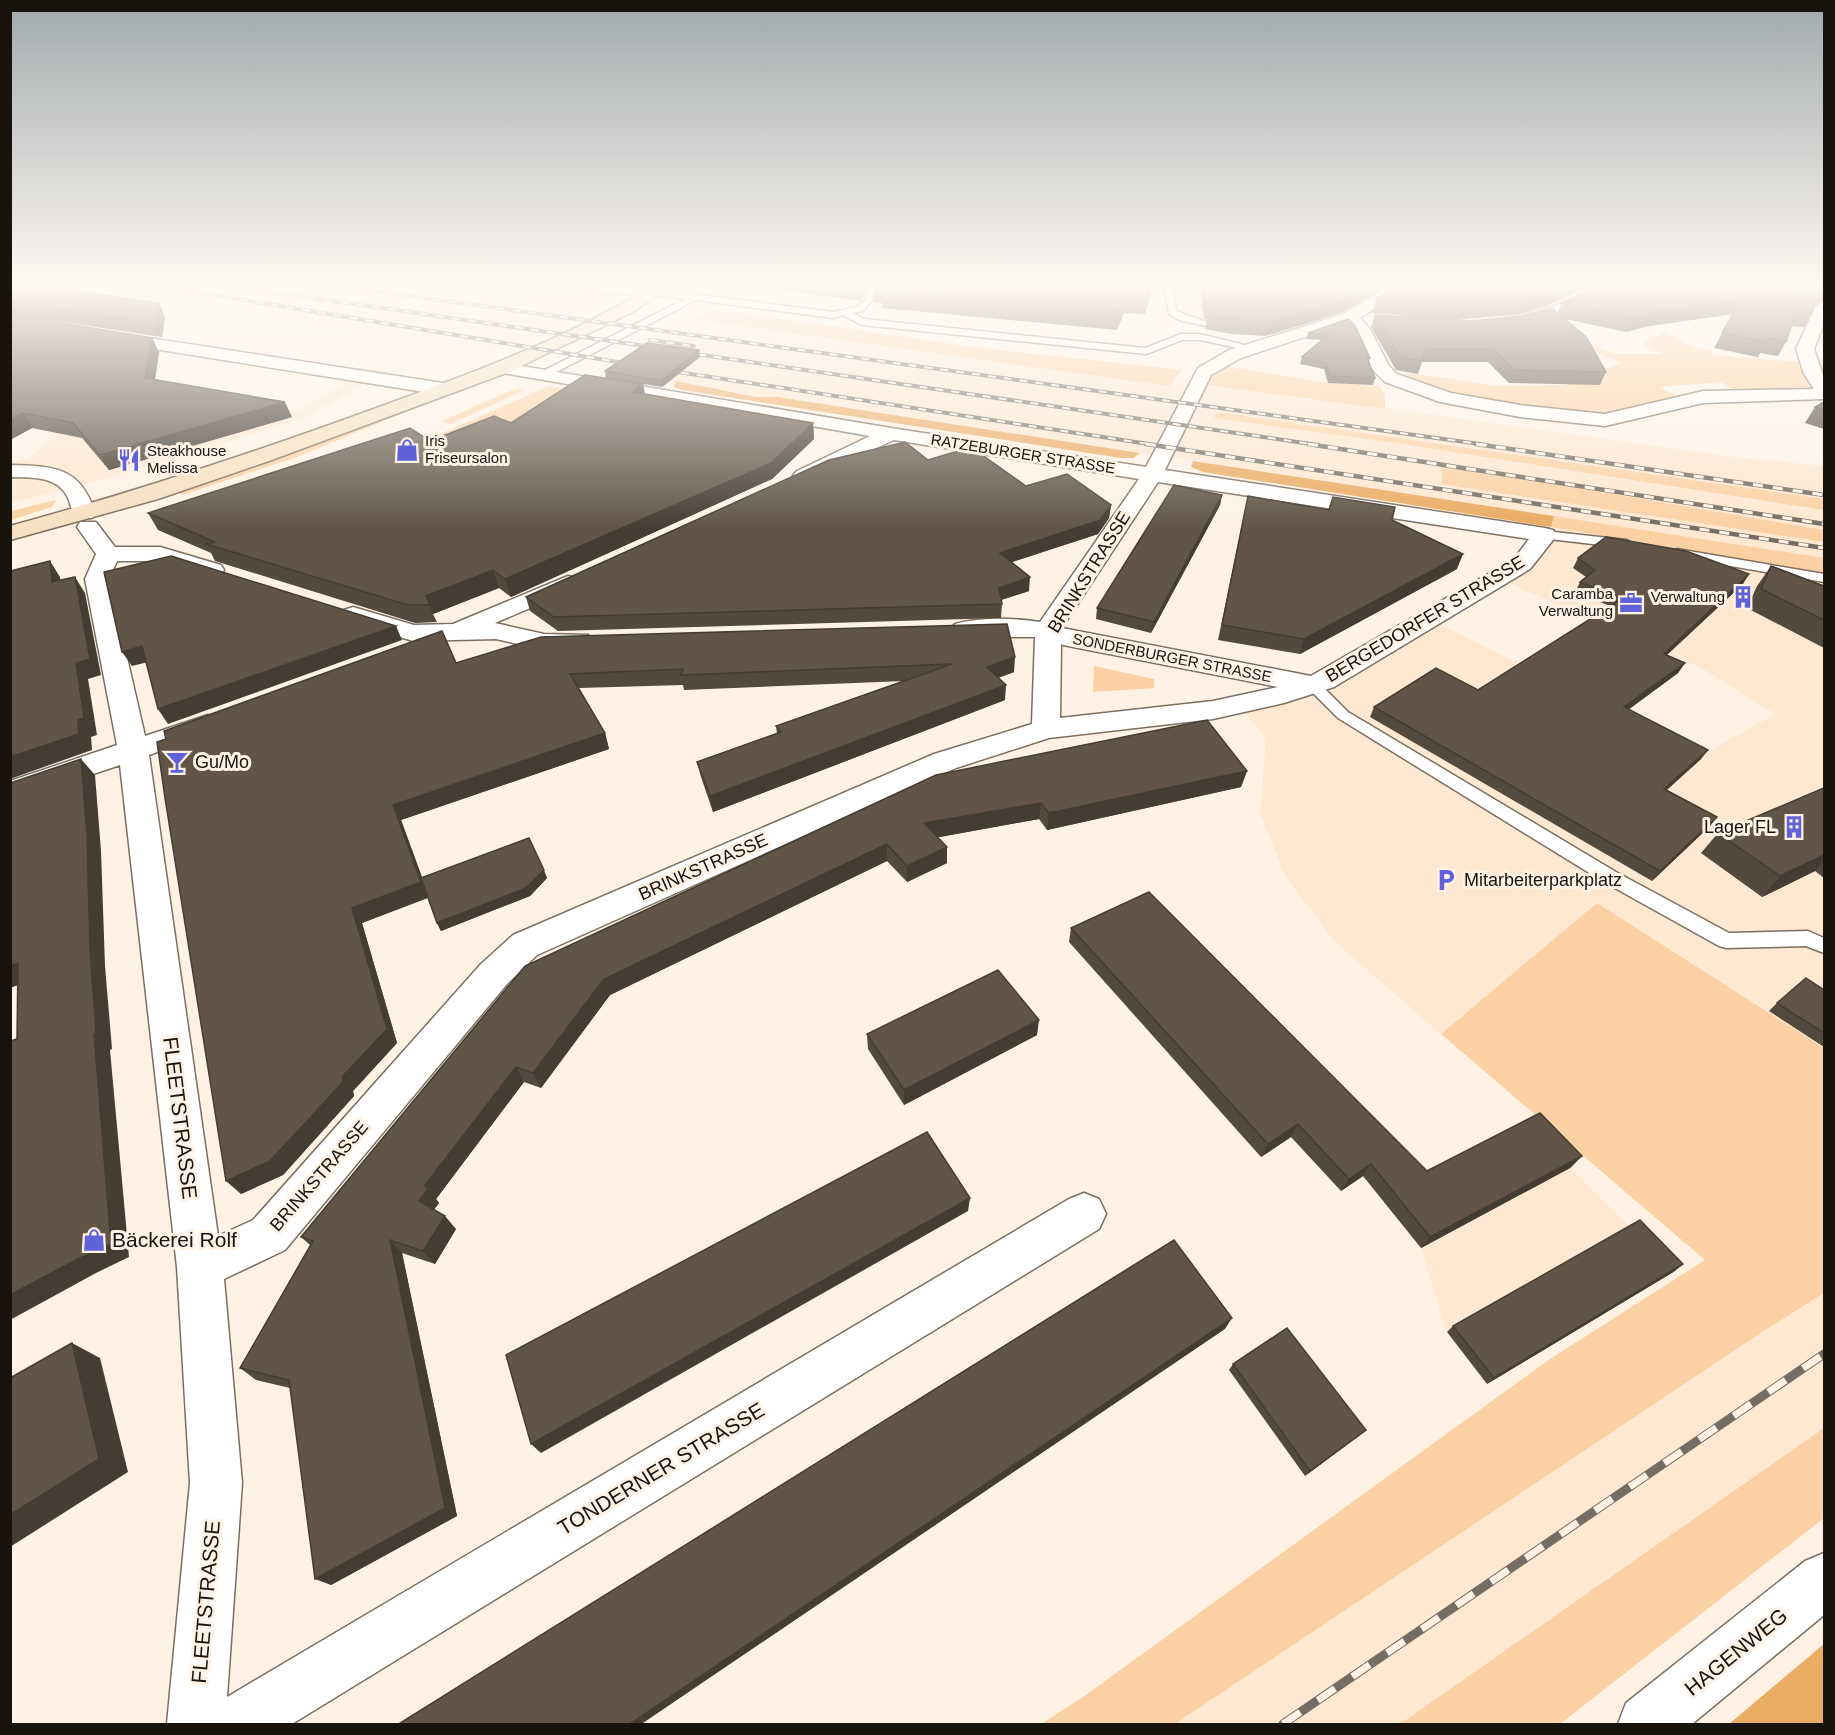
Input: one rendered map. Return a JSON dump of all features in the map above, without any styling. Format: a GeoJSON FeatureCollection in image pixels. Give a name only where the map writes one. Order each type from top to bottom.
{"type":"FeatureCollection","features":[{"type":"Feature","properties":{"kind":"main road"},"geometry":{"type":"LineString","coordinates":[[10,550],[502,368]]}},
{"type":"Feature","properties":{"kind":"main road"},"geometry":{"type":"LineString","coordinates":[[10,532],[86,520],[209,490],[375,431],[460,393],[502,368]]}},
{"type":"Feature","properties":{"kind":"street"},"geometry":{"type":"LineString","coordinates":[[306,367],[443,388]]}},
{"type":"Feature","properties":{"kind":"street","name":"BRINKSTRASSE"},"geometry":{"type":"LineString","coordinates":[[200,1267],[269,1235],[494,974],[525,945],[945,760],[1046,729],[1048,630],[1153,473],[1197,383],[1210,367]]}},
{"type":"Feature","properties":{"kind":"street"},"geometry":{"type":"LineString","coordinates":[[1380,367],[1391,378],[1447,398],[1520,411],[1605,420],[1703,397],[1818,395],[1824,391],[1811,367]]}},
{"type":"Feature","properties":{"kind":"street","name":"RATZEBURGER STRASSE"},"geometry":{"type":"LineString","coordinates":[[502,368],[891,434],[1545,535]]}},
{"type":"Feature","properties":{"kind":"street"},"geometry":{"type":"LineString","coordinates":[[785,484],[891,434]]}},
{"type":"Feature","properties":{"kind":"street"},"geometry":{"type":"LineString","coordinates":[[10,471],[50,472],[72,484],[77,491],[86,520],[108,554],[160,554],[237,578]]}},
{"type":"Feature","properties":{"kind":"street","name":"BERGEDORFER STRASSE"},"geometry":{"type":"LineString","coordinates":[[1046,729],[1213,710],[1324,681],[1516,568],[1537,548],[1545,535]]}},
{"type":"Feature","properties":{"kind":"street","name":"FLEETSTRASSE"},"geometry":{"type":"LineString","coordinates":[[108,554],[97,579],[133,749],[200,1267],[216,1483],[196,1725]]}},
{"type":"Feature","properties":{"kind":"street"},"geometry":{"type":"LineString","coordinates":[[400,651],[586,575]]}},
{"type":"Feature","properties":{"kind":"street"},"geometry":{"type":"LineString","coordinates":[[336,609],[413,633],[456,630],[496,631],[544,642],[605,641]]}},
{"type":"Feature","properties":{"kind":"street","name":"SONDERBURGER STRASSE"},"geometry":{"type":"LineString","coordinates":[[936,630],[1030,627],[1048,630],[1063,637],[1313,685]]}},
{"type":"Feature","properties":{"kind":"street"},"geometry":{"type":"LineString","coordinates":[[10,792],[234,714]]}},
{"type":"Feature","properties":{"kind":"street","name":"TONDERNER STRASSE"},"geometry":{"type":"LineString","coordinates":[[238,1725],[1084,1214]]}},
{"type":"Feature","properties":{"kind":"street","name":"HAGENWEG"},"geometry":{"type":"LineString","coordinates":[[1647,1725],[1824,1580]]}},
{"type":"Feature","properties":{"kind":"lane"},"geometry":{"type":"LineString","coordinates":[[541,376],[559,367]]}},
{"type":"Feature","properties":{"kind":"lane"},"geometry":{"type":"LineString","coordinates":[[1545,535],[1640,546]]}},
{"type":"Feature","properties":{"kind":"lane"},"geometry":{"type":"LineString","coordinates":[[1660,550],[1824,578]]}},
{"type":"Feature","properties":{"kind":"lane"},"geometry":{"type":"LineString","coordinates":[[1313,685],[1343,715],[1610,876],[1726,941],[1819,938]]}},
{"type":"Feature","properties":{"kind":"shaded area"},"geometry":{"type":"Polygon","coordinates":[[[602,367],[1060,367],[1172,383],[1215,385],[1318,401],[1336,401],[1741,458],[1824,466],[1824,558],[777,397],[756,397],[676,381],[596,370],[602,367]]]}},
{"type":"Feature","properties":{"kind":"shaded area"},"geometry":{"type":"Polygon","coordinates":[[[1034,367],[1154,367],[1182,370],[1170,386],[1034,367]]]}},
{"type":"Feature","properties":{"kind":"shaded area"},"geometry":{"type":"Polygon","coordinates":[[[1213,367],[1227,367],[1329,383],[1379,386],[1385,394],[1385,409],[1199,384],[1213,367]]]}},
{"type":"Feature","properties":{"kind":"shaded area"},"geometry":{"type":"Polygon","coordinates":[[[1611,367],[1824,367],[1824,390],[1737,393],[1721,382],[1660,387],[1679,398],[1601,416],[1485,401],[1427,385],[1412,379],[1404,372],[1496,386],[1564,385],[1604,381],[1591,374],[1611,367]]]}},
{"type":"Feature","properties":{"kind":"shaded area"},"geometry":{"type":"Polygon","coordinates":[[[375,378],[302,419],[125,473],[11,503],[11,460],[28,459],[57,434],[11,424],[288,415],[346,383],[375,378]]]}},
{"type":"Feature","properties":{"kind":"shaded area"},"geometry":{"type":"Polygon","coordinates":[[[676,381],[756,397],[777,397],[1140,453],[1133,458],[1121,458],[682,390],[674,387],[676,381]]]}},
{"type":"Feature","properties":{"kind":"shaded area"},"geometry":{"type":"Polygon","coordinates":[[[472,384],[297,457],[182,495],[179,492],[327,441],[472,384]]]}},
{"type":"Feature","properties":{"kind":"shaded area"},"geometry":{"type":"Polygon","coordinates":[[[549,386],[571,391],[535,416],[448,451],[427,440],[549,386]]]}},
{"type":"Feature","properties":{"kind":"shaded area"},"geometry":{"type":"Polygon","coordinates":[[[517,388],[525,390],[450,424],[442,421],[517,388]]]}},
{"type":"Feature","properties":{"kind":"shaded area"},"geometry":{"type":"Polygon","coordinates":[[[1216,412],[1824,499],[1824,510],[1389,442],[1214,418],[1216,412]]]}},
{"type":"Feature","properties":{"kind":"shaded area"},"geometry":{"type":"Polygon","coordinates":[[[1193,461],[1554,516],[1551,527],[1203,472],[1191,467],[1193,461]]]}},
{"type":"Feature","properties":{"kind":"shaded area"},"geometry":{"type":"Polygon","coordinates":[[[1442,465],[1824,530],[1824,542],[1442,484],[1442,465]]]}},
{"type":"Feature","properties":{"kind":"shaded area"},"geometry":{"type":"Polygon","coordinates":[[[56,500],[52,507],[11,520],[11,511],[56,500]]]}},
{"type":"Feature","properties":{"kind":"shaded area"},"geometry":{"type":"Polygon","coordinates":[[[1554,516],[1824,558],[1824,573],[1551,527],[1554,516]]]}},
{"type":"Feature","properties":{"kind":"shaded area"},"geometry":{"type":"Polygon","coordinates":[[[1551,527],[1824,573],[1824,1048],[1597,903],[1441,1034],[1334,941],[1285,876],[1260,812],[1266,738],[1240,707],[1301,695],[1434,621],[1701,756],[1775,714],[1703,669],[1505,581],[1550,536],[1551,527]]]}},
{"type":"Feature","properties":{"kind":"shaded area"},"geometry":{"type":"Polygon","coordinates":[[[1094,666],[1154,679],[1154,688],[1093,692],[1094,666]]]}},
{"type":"Feature","properties":{"kind":"shaded area"},"geometry":{"type":"Polygon","coordinates":[[[1597,903],[1824,1048],[1824,1293],[1759,1334],[1175,1724],[1041,1724],[1083,1697],[1550,1359],[1705,1260],[1441,1034],[1597,903]]]}},
{"type":"Feature","properties":{"kind":"shaded area"},"geometry":{"type":"Polygon","coordinates":[[[1570,1168],[1675,1271],[1487,1384],[1447,1332],[1421,1248],[1383,1201],[1570,1168]]]}},
{"type":"Feature","properties":{"kind":"shaded area"},"geometry":{"type":"Polygon","coordinates":[[[1824,1293],[1824,1428],[1400,1724],[1175,1724],[1759,1334],[1824,1293]]]}},
{"type":"Feature","properties":{"kind":"shaded area"},"geometry":{"type":"Polygon","coordinates":[[[1824,1428],[1824,1518],[1560,1724],[1400,1724],[1824,1428]]]}},
{"type":"Feature","properties":{"kind":"shaded area"},"geometry":{"type":"Polygon","coordinates":[[[1824,1644],[1824,1724],[1729,1724],[1824,1644]]]}},
{"type":"Feature","properties":{"kind":"building"},"geometry":{"type":"Polygon","coordinates":[[[10,367],[147,367],[145,378],[285,402],[100,455],[73,423],[23,413],[10,420],[10,367]]]}},
{"type":"Feature","properties":{"kind":"building"},"geometry":{"type":"Polygon","coordinates":[[[611,367],[678,367],[661,381],[605,371],[611,367]]]}},
{"type":"Feature","properties":{"kind":"building"},"geometry":{"type":"Polygon","coordinates":[[[1327,367],[1371,367],[1375,378],[1330,376],[1327,367]]]}},
{"type":"Feature","properties":{"kind":"building"},"geometry":{"type":"Polygon","coordinates":[[[1511,367],[1603,367],[1606,372],[1514,370],[1511,367]]]}},
{"type":"Feature","properties":{"kind":"building"},"geometry":{"type":"Polygon","coordinates":[[[585,375],[643,384],[633,392],[813,423],[771,463],[505,579],[493,570],[426,596],[430,605],[408,605],[206,544],[215,542],[148,513],[410,428],[430,441],[494,416],[511,423],[585,375]]]}},
{"type":"Feature","properties":{"kind":"building"},"geometry":{"type":"Polygon","coordinates":[[[1824,402],[1824,410],[1815,407],[1824,402]]]}},
{"type":"Feature","properties":{"kind":"building"},"geometry":{"type":"Polygon","coordinates":[[[905,442],[928,460],[971,447],[1026,486],[1067,474],[1111,505],[1100,520],[1000,553],[1030,577],[999,588],[1002,604],[554,617],[526,597],[829,460],[905,442]]]}},
{"type":"Feature","properties":{"kind":"building"},"geometry":{"type":"Polygon","coordinates":[[[1174,485],[1222,495],[1154,622],[1097,608],[1174,485]]]}},
{"type":"Feature","properties":{"kind":"building"},"geometry":{"type":"Polygon","coordinates":[[[1248,496],[1329,510],[1333,497],[1395,507],[1392,520],[1463,554],[1304,639],[1222,625],[1248,496]]]}},
{"type":"Feature","properties":{"kind":"building"},"geometry":{"type":"Polygon","coordinates":[[[1606,537],[1686,551],[1749,574],[1664,654],[1685,663],[1624,707],[1708,750],[1664,789],[1717,817],[1660,871],[1374,707],[1436,668],[1478,690],[1622,599],[1580,582],[1595,570],[1578,558],[1606,537]]]}},
{"type":"Feature","properties":{"kind":"building"},"geometry":{"type":"Polygon","coordinates":[[[171,556],[396,626],[158,709],[142,646],[122,652],[104,572],[171,556]]]}},
{"type":"Feature","properties":{"kind":"building"},"geometry":{"type":"Polygon","coordinates":[[[50,561],[52,582],[75,577],[90,659],[76,663],[84,718],[78,720],[79,734],[10,757],[10,571],[50,561]]]}},
{"type":"Feature","properties":{"kind":"building"},"geometry":{"type":"Polygon","coordinates":[[[1771,566],[1824,586],[1824,620],[1761,589],[1771,566]]]}},
{"type":"Feature","properties":{"kind":"building"},"geometry":{"type":"Polygon","coordinates":[[[1007,624],[1015,657],[987,667],[1006,685],[710,796],[697,762],[781,732],[776,726],[952,664],[681,675],[683,669],[570,674],[605,733],[393,805],[421,882],[352,908],[387,1029],[342,1077],[343,1082],[270,1161],[226,1181],[157,742],[166,739],[164,731],[442,631],[456,663],[541,637],[1007,624]]]}},
{"type":"Feature","properties":{"kind":"building"},"geometry":{"type":"Polygon","coordinates":[[[1207,720],[1247,771],[1049,813],[1041,803],[924,823],[947,847],[907,866],[887,844],[604,979],[533,1073],[516,1067],[425,1185],[428,1189],[419,1201],[445,1216],[423,1251],[390,1240],[445,1508],[315,1579],[289,1380],[240,1368],[313,1241],[301,1237],[525,966],[936,775],[1207,720]]]}},
{"type":"Feature","properties":{"kind":"building"},"geometry":{"type":"Polygon","coordinates":[[[81,759],[87,835],[90,949],[96,1033],[94,1034],[111,1244],[10,1295],[10,1041],[17,1039],[18,963],[10,966],[10,783],[81,759]]]}},
{"type":"Feature","properties":{"kind":"building","name":"Lager FL"},"geometry":{"type":"Polygon","coordinates":[[[1824,788],[1824,855],[1780,876],[1718,833],[1824,788]]]}},
{"type":"Feature","properties":{"kind":"building"},"geometry":{"type":"Polygon","coordinates":[[[529,838],[544,870],[526,888],[437,923],[421,878],[529,838]]]}},
{"type":"Feature","properties":{"kind":"building"},"geometry":{"type":"Polygon","coordinates":[[[1149,892],[1427,1171],[1540,1113],[1582,1156],[1430,1237],[1371,1164],[1349,1179],[1298,1124],[1268,1144],[1071,928],[1149,892]]]}},
{"type":"Feature","properties":{"kind":"building"},"geometry":{"type":"Polygon","coordinates":[[[998,970],[1039,1020],[904,1090],[867,1034],[998,970]]]}},
{"type":"Feature","properties":{"kind":"building"},"geometry":{"type":"Polygon","coordinates":[[[1806,978],[1824,990],[1824,1033],[1777,1003],[1806,978]]]}},
{"type":"Feature","properties":{"kind":"building"},"geometry":{"type":"Polygon","coordinates":[[[927,1132],[970,1198],[531,1444],[506,1355],[927,1132]]]}},
{"type":"Feature","properties":{"kind":"building"},"geometry":{"type":"Polygon","coordinates":[[[1640,1220],[1683,1264],[1494,1378],[1453,1326],[1640,1220]]]}},
{"type":"Feature","properties":{"kind":"building"},"geometry":{"type":"Polygon","coordinates":[[[1174,1240],[1232,1318],[628,1725],[397,1725],[1174,1240]]]}},
{"type":"Feature","properties":{"kind":"building"},"geometry":{"type":"Polygon","coordinates":[[[1287,1328],[1366,1430],[1310,1471],[1233,1364],[1287,1328]]]}},
{"type":"Feature","properties":{"kind":"building"},"geometry":{"type":"Polygon","coordinates":[[[72,1343],[99,1459],[10,1515],[10,1378],[72,1343]]]}},
{"type":"Feature","properties":{"kind":"railway"},"geometry":{"type":"LineString","coordinates":[[784,367],[1318,445]]}},
{"type":"Feature","properties":{"kind":"railway"},"geometry":{"type":"LineString","coordinates":[[923,367],[1487,445]]}},
{"type":"Feature","properties":{"kind":"railway"},"geometry":{"type":"LineString","coordinates":[[665,370],[1155,445]]}},
{"type":"Feature","properties":{"kind":"railway"},"geometry":{"type":"LineString","coordinates":[[1146,444],[1824,548]]}},
{"type":"Feature","properties":{"kind":"railway"},"geometry":{"type":"LineString","coordinates":[[1308,444],[1824,524]]}},
{"type":"Feature","properties":{"kind":"railway"},"geometry":{"type":"LineString","coordinates":[[1476,444],[1824,495]]}},
{"type":"Feature","properties":{"kind":"railway"},"geometry":{"type":"LineString","coordinates":[[1283,1724],[1824,1354]]}},
{"type":"Feature","properties":{"kind":"place","name":"Iris Friseursalon"},"geometry":{"type":"Point","coordinates":[407,450]}},
{"type":"Feature","properties":{"kind":"place","name":"Steakhouse Melissa"},"geometry":{"type":"Point","coordinates":[129,460]}},
{"type":"Feature","properties":{"kind":"place","name":"Verwaltung"},"geometry":{"type":"Point","coordinates":[1743,597]}},
{"type":"Feature","properties":{"kind":"place","name":"Caramba Verwaltung"},"geometry":{"type":"Point","coordinates":[1631,603]}},
{"type":"Feature","properties":{"kind":"place","name":"Gu/Mo"},"geometry":{"type":"Point","coordinates":[177,762]}},
{"type":"Feature","properties":{"kind":"place","name":"Lager FL"},"geometry":{"type":"Point","coordinates":[1794,827]}},
{"type":"Feature","properties":{"kind":"place","name":"Mitarbeiterparkplatz"},"geometry":{"type":"Point","coordinates":[1446,880]}},
{"type":"Feature","properties":{"kind":"place","name":"Bäckerei Rolf"},"geometry":{"type":"Point","coordinates":[94,1240]}}]}
